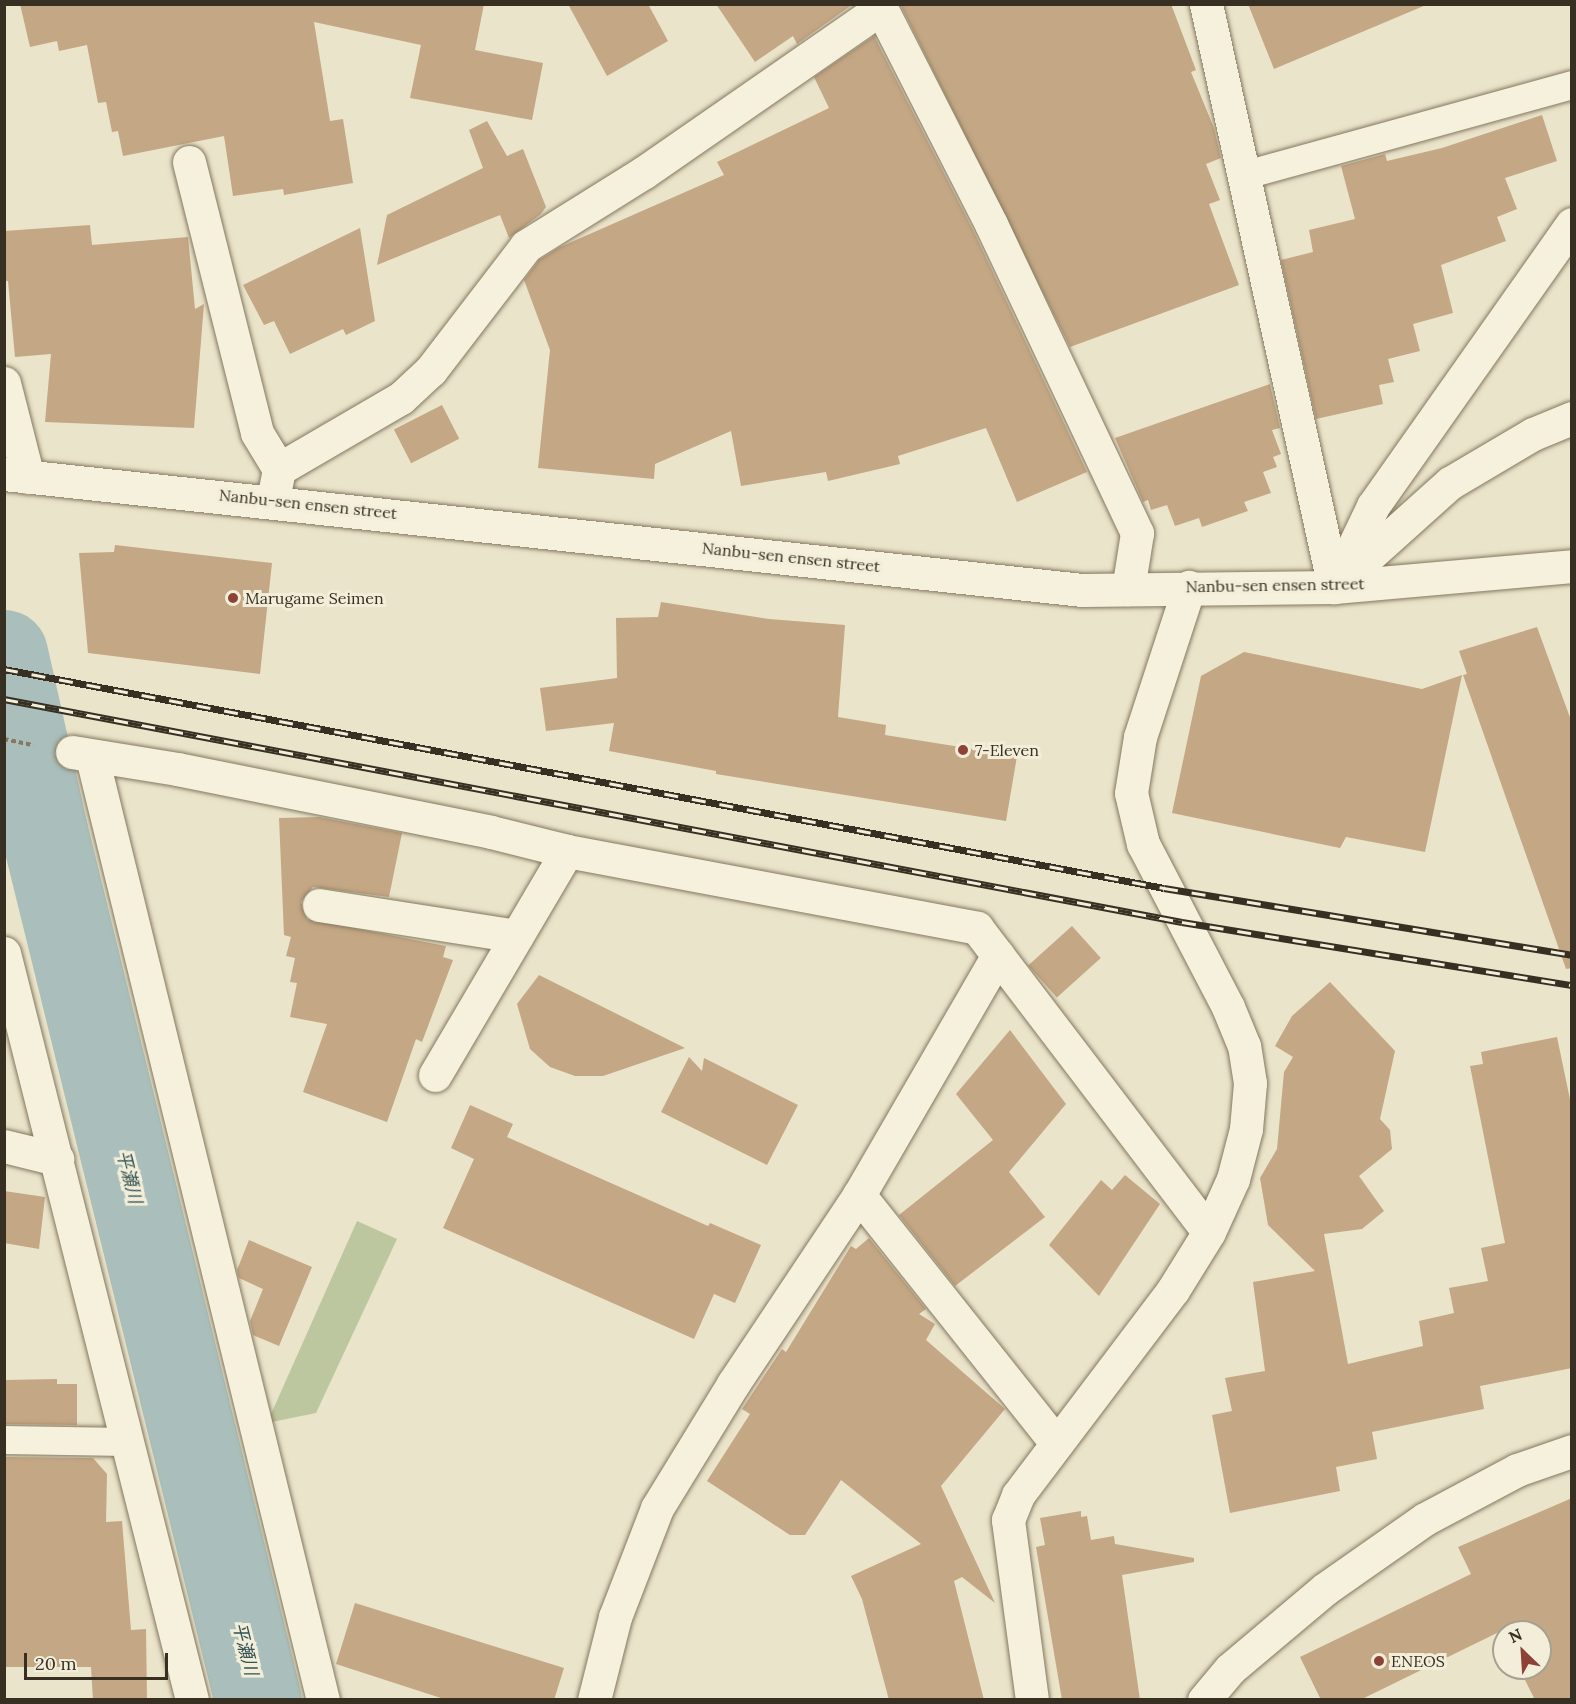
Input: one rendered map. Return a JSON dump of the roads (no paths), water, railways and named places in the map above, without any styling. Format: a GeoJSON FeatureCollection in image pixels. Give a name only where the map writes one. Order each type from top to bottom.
{"type":"FeatureCollection","features":[{"type":"Feature","properties":{"kind":"street"},"geometry":{"type":"LineString","coordinates":[[1206,4],[1334,587]]}},
{"type":"Feature","properties":{"kind":"street"},"geometry":{"type":"LineString","coordinates":[[279,469],[401,398],[431,370],[526,246],[643,173],[882,6],[991,224],[1137,533],[1128,589]]}},
{"type":"Feature","properties":{"kind":"street"},"geometry":{"type":"LineString","coordinates":[[189,162],[257,433],[279,469],[272,500]]}},
{"type":"Feature","properties":{"kind":"street"},"geometry":{"type":"LineString","coordinates":[[1334,587],[1373,506],[1572,224]]}},
{"type":"Feature","properties":{"kind":"street"},"geometry":{"type":"LineString","coordinates":[[4,383],[15,475]]}},
{"type":"Feature","properties":{"kind":"street"},"geometry":{"type":"LineString","coordinates":[[1334,587],[1450,483],[1533,434],[1572,418]]}},
{"type":"Feature","properties":{"kind":"street","name":"Nanbu-sen ensen street"},"geometry":{"type":"LineString","coordinates":[[15,475],[272,500],[1083,590],[1334,587],[1572,566]]}},
{"type":"Feature","properties":{"kind":"street"},"geometry":{"type":"LineString","coordinates":[[1032,1700],[1008,1520],[1018,1495],[1173,1290],[1209,1232],[1233,1179],[1246,1130],[1250,1083],[1244,1046],[1143,844],[1131,793],[1140,737],[1189,587]]}},
{"type":"Feature","properties":{"kind":"street"},"geometry":{"type":"LineString","coordinates":[[322,1700],[82,754],[212,776],[491,832],[567,851],[977,928],[1209,1232]]}},
{"type":"Feature","properties":{"kind":"street"},"geometry":{"type":"LineString","coordinates":[[435,1076],[567,851]]}},
{"type":"Feature","properties":{"kind":"street"},"geometry":{"type":"LineString","coordinates":[[319,905],[517,936]]}},
{"type":"Feature","properties":{"kind":"street"},"geometry":{"type":"LineString","coordinates":[[4,953],[192,1700]]}},
{"type":"Feature","properties":{"kind":"street"},"geometry":{"type":"LineString","coordinates":[[594,1700],[615,1617],[657,1508],[733,1384],[859,1196],[998,955]]}},
{"type":"Feature","properties":{"kind":"street"},"geometry":{"type":"LineString","coordinates":[[4,1146],[57,1159]]}},
{"type":"Feature","properties":{"kind":"street"},"geometry":{"type":"LineString","coordinates":[[859,1196],[1056,1443]]}},
{"type":"Feature","properties":{"kind":"street"},"geometry":{"type":"LineString","coordinates":[[1204,1700],[1230,1669],[1325,1589],[1425,1519],[1517,1470],[1572,1451]]}},
{"type":"Feature","properties":{"kind":"lane"},"geometry":{"type":"LineString","coordinates":[[1242,176],[1572,85]]}},
{"type":"Feature","properties":{"kind":"lane"},"geometry":{"type":"LineString","coordinates":[[4,1440],[127,1442]]}},
{"type":"Feature","properties":{"kind":"waterway","name":"平瀬川"},"geometry":{"type":"LineString","coordinates":[[4,653],[44,831],[258,1700]]}},
{"type":"Feature","properties":{"kind":"railway"},"geometry":{"type":"LineString","coordinates":[[4,669],[1164,888],[1572,955]]}},
{"type":"Feature","properties":{"kind":"railway"},"geometry":{"type":"LineString","coordinates":[[4,699],[1182,922],[1572,985]]}},
{"type":"Feature","properties":{"kind":"place","name":"Marugame Seimen"},"geometry":{"type":"Point","coordinates":[233,598]}},
{"type":"Feature","properties":{"kind":"place","name":"7-Eleven"},"geometry":{"type":"Point","coordinates":[963,750]}},
{"type":"Feature","properties":{"kind":"place","name":"ENEOS"},"geometry":{"type":"Point","coordinates":[1379,1661]}}]}
